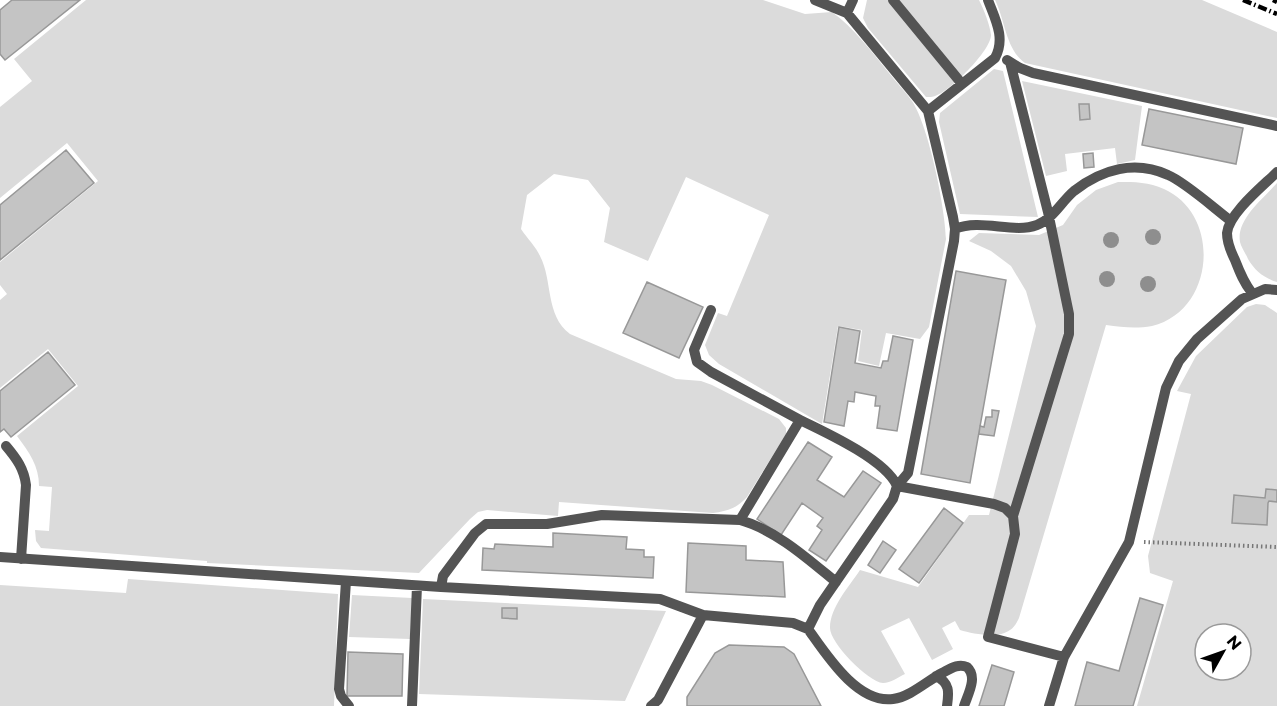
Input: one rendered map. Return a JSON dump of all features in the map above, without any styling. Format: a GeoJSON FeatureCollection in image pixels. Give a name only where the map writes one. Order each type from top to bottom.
{"type":"FeatureCollection","features":[{"type":"Feature","properties":{"kind":"lane"},"geometry":{"type":"LineString","coordinates":[[808,629],[820,606],[893,499],[897,486],[908,473],[955,229],[928,111],[847,13],[815,0]]}},
{"type":"Feature","properties":{"kind":"lane"},"geometry":{"type":"LineString","coordinates":[[847,13],[853,0]]}},
{"type":"Feature","properties":{"kind":"lane"},"geometry":{"type":"LineString","coordinates":[[893,0],[962,84]]}},
{"type":"Feature","properties":{"kind":"lane"},"geometry":{"type":"LineString","coordinates":[[928,111],[995,57],[999,51],[1001,42],[988,0]]}},
{"type":"Feature","properties":{"kind":"lane"},"geometry":{"type":"LineString","coordinates":[[999,51],[1010,62],[1033,73],[1277,126]]}},
{"type":"Feature","properties":{"kind":"lane"},"geometry":{"type":"LineString","coordinates":[[1010,62],[1049,217],[1069,314],[1069,334],[1013,516],[1015,534],[988,637],[1064,657]]}},
{"type":"Feature","properties":{"kind":"lane"},"geometry":{"type":"LineString","coordinates":[[955,229],[978,225],[1029,227],[1041,224],[1073,192],[1093,178],[1113,169],[1140,166],[1170,175],[1231,221]]}},
{"type":"Feature","properties":{"kind":"lane"},"geometry":{"type":"LineString","coordinates":[[1252,293],[1244,283],[1230,248],[1227,233],[1231,221],[1239,210],[1277,172]]}},
{"type":"Feature","properties":{"kind":"lane"},"geometry":{"type":"LineString","coordinates":[[1049,706],[1064,657],[1128,542],[1166,388],[1179,361],[1197,339],[1242,299],[1252,293],[1277,290]]}},
{"type":"Feature","properties":{"kind":"lane"},"geometry":{"type":"LineString","coordinates":[[711,310],[694,350],[697,362],[711,372],[850,445],[887,472],[897,486],[994,504],[1005,508],[1013,516]]}},
{"type":"Feature","properties":{"kind":"lane"},"geometry":{"type":"LineString","coordinates":[[740,520],[800,420]]}},
{"type":"Feature","properties":{"kind":"lane"},"geometry":{"type":"LineString","coordinates":[[6,446],[20,464],[26,485],[21,559]]}},
{"type":"Feature","properties":{"kind":"lane"},"geometry":{"type":"LineString","coordinates":[[441,587],[443,576],[475,533],[486,524],[547,524],[602,515],[740,520],[769,532],[836,582]]}},
{"type":"Feature","properties":{"kind":"lane"},"geometry":{"type":"LineString","coordinates":[[0,557],[417,586],[660,599],[703,615],[793,622],[808,629],[828,657],[851,683],[864,693],[893,699],[907,694],[957,665],[963,665],[971,670],[973,679],[964,706]]}},
{"type":"Feature","properties":{"kind":"lane"},"geometry":{"type":"LineString","coordinates":[[346,581],[339,689],[341,696],[349,706]]}},
{"type":"Feature","properties":{"kind":"lane"},"geometry":{"type":"LineString","coordinates":[[412,706],[417,586]]}},
{"type":"Feature","properties":{"kind":"lane"},"geometry":{"type":"LineString","coordinates":[[651,706],[658,700],[703,615]]}},
{"type":"Feature","properties":{"kind":"lane"},"geometry":{"type":"LineString","coordinates":[[936,676],[945,682],[948,688],[946,706]]}},
{"type":"Feature","properties":{"kind":"path"},"geometry":{"type":"LineString","coordinates":[[1128,542],[1277,547]]}},
{"type":"Feature","properties":{"kind":"shaded area"},"geometry":{"type":"Polygon","coordinates":[[[86,0],[763,0],[805,14],[832,12],[862,41],[912,101],[930,148],[939,188],[946,239],[929,327],[920,339],[886,333],[879,366],[858,361],[862,330],[838,326],[822,424],[719,364],[709,355],[705,345],[718,313],[727,316],[769,215],[686,177],[648,261],[604,242],[610,208],[588,180],[554,174],[527,195],[521,229],[540,256],[547,276],[553,308],[562,326],[570,334],[676,379],[701,381],[712,385],[779,419],[786,428],[786,434],[747,497],[740,504],[728,510],[713,513],[559,502],[558,516],[487,510],[478,512],[470,519],[419,573],[207,563],[207,561],[41,548],[36,541],[35,530],[49,531],[52,487],[39,486],[35,466],[17,436],[78,386],[48,349],[0,388],[0,300],[7,294],[0,285],[0,262],[98,181],[67,143],[0,198],[0,107],[32,81],[14,59],[86,0]]]}},
{"type":"Feature","properties":{"kind":"shaded area"},"geometry":{"type":"Polygon","coordinates":[[[867,0],[979,0],[991,35],[989,42],[977,60],[950,87],[934,96],[926,97],[868,28],[863,18],[867,0]]]}},
{"type":"Feature","properties":{"kind":"shaded area"},"geometry":{"type":"Polygon","coordinates":[[[995,0],[1202,0],[1277,32],[1277,118],[1025,63],[1010,43],[995,0]]]}},
{"type":"Feature","properties":{"kind":"shaded area"},"geometry":{"type":"Polygon","coordinates":[[[994,69],[1003,71],[1038,217],[960,214],[939,122],[940,113],[994,69]]]}},
{"type":"Feature","properties":{"kind":"shaded area"},"geometry":{"type":"Polygon","coordinates":[[[1022,81],[1142,106],[1135,160],[1117,164],[1115,148],[1065,154],[1067,171],[1046,176],[1022,81]]]}},
{"type":"Feature","properties":{"kind":"shaded area"},"geometry":{"type":"Polygon","coordinates":[[[1118,182],[1153,185],[1164,189],[1183,202],[1195,219],[1202,240],[1203,262],[1199,283],[1189,302],[1173,317],[1146,327],[1106,325],[1019,618],[1014,626],[1005,633],[986,635],[960,630],[955,621],[942,628],[953,649],[932,660],[909,618],[881,631],[905,674],[886,683],[876,681],[851,661],[836,643],[830,628],[833,612],[860,570],[918,587],[969,515],[989,515],[1036,326],[1026,291],[1011,266],[991,251],[969,241],[979,233],[1039,235],[1063,225],[1077,205],[1096,190],[1118,182]]]}},
{"type":"Feature","properties":{"kind":"shaded area"},"geometry":{"type":"Polygon","coordinates":[[[1277,183],[1277,282],[1260,274],[1251,263],[1241,244],[1240,233],[1242,225],[1252,210],[1277,183]]]}},
{"type":"Feature","properties":{"kind":"shaded area"},"geometry":{"type":"Polygon","coordinates":[[[1256,304],[1265,305],[1277,313],[1277,706],[1137,706],[1173,581],[1150,573],[1148,556],[1191,394],[1177,391],[1196,356],[1247,307],[1256,304]]]}},
{"type":"Feature","properties":{"kind":"shaded area"},"geometry":{"type":"Polygon","coordinates":[[[128,579],[338,594],[334,706],[0,706],[0,585],[126,593],[128,579]]]}},
{"type":"Feature","properties":{"kind":"shaded area"},"geometry":{"type":"Polygon","coordinates":[[[352,595],[412,598],[410,639],[349,637],[352,595]]]}},
{"type":"Feature","properties":{"kind":"shaded area"},"geometry":{"type":"Polygon","coordinates":[[[423,599],[666,611],[625,701],[419,694],[423,599]]]}},
{"type":"Feature","properties":{"kind":"building"},"geometry":{"type":"Polygon","coordinates":[[[12,0],[80,0],[5,60],[0,54],[0,10],[12,0]]]}},
{"type":"Feature","properties":{"kind":"building"},"geometry":{"type":"Polygon","coordinates":[[[1079,104],[1089,104],[1090,119],[1080,120],[1079,104]]]}},
{"type":"Feature","properties":{"kind":"building"},"geometry":{"type":"Polygon","coordinates":[[[1149,109],[1243,128],[1236,164],[1142,145],[1149,109]]]}},
{"type":"Feature","properties":{"kind":"building"},"geometry":{"type":"Polygon","coordinates":[[[66,150],[94,183],[0,260],[0,205],[66,150]]]}},
{"type":"Feature","properties":{"kind":"building"},"geometry":{"type":"Polygon","coordinates":[[[1093,153],[1094,167],[1084,168],[1083,154],[1093,153]]]}},
{"type":"Feature","properties":{"kind":"building"},"geometry":{"type":"Polygon","coordinates":[[[956,271],[1006,280],[970,483],[921,474],[956,271]]]}},
{"type":"Feature","properties":{"kind":"building"},"geometry":{"type":"Polygon","coordinates":[[[647,282],[703,307],[679,358],[623,333],[647,282]]]}},
{"type":"Feature","properties":{"kind":"building"},"geometry":{"type":"Polygon","coordinates":[[[839,327],[860,331],[855,363],[881,368],[883,361],[888,361],[893,336],[913,340],[897,431],[877,428],[880,406],[875,406],[876,396],[855,392],[854,402],[848,401],[844,426],[824,422],[839,327]]]}},
{"type":"Feature","properties":{"kind":"building"},"geometry":{"type":"Polygon","coordinates":[[[48,352],[75,385],[11,437],[4,429],[0,432],[0,391],[48,352]]]}},
{"type":"Feature","properties":{"kind":"building"},"geometry":{"type":"Polygon","coordinates":[[[992,410],[999,411],[994,436],[979,434],[980,426],[984,427],[986,417],[992,417],[992,410]]]}},
{"type":"Feature","properties":{"kind":"building"},"geometry":{"type":"Polygon","coordinates":[[[808,442],[832,457],[817,480],[844,497],[863,471],[881,483],[826,561],[809,550],[822,530],[817,526],[823,518],[802,503],[781,535],[757,519],[808,442]]]}},
{"type":"Feature","properties":{"kind":"building"},"geometry":{"type":"Polygon","coordinates":[[[1266,489],[1277,490],[1277,502],[1269,501],[1268,503],[1267,525],[1232,523],[1234,495],[1265,498],[1266,489]]]}},
{"type":"Feature","properties":{"kind":"building"},"geometry":{"type":"Polygon","coordinates":[[[944,508],[963,523],[919,583],[899,569],[944,508]]]}},
{"type":"Feature","properties":{"kind":"building"},"geometry":{"type":"Polygon","coordinates":[[[553,533],[627,537],[626,549],[644,550],[644,557],[654,557],[653,578],[482,570],[483,548],[494,549],[495,544],[553,547],[553,533]]]}},
{"type":"Feature","properties":{"kind":"building"},"geometry":{"type":"Polygon","coordinates":[[[883,541],[896,550],[880,573],[868,565],[883,541]]]}},
{"type":"Feature","properties":{"kind":"building"},"geometry":{"type":"Polygon","coordinates":[[[688,543],[746,546],[746,560],[783,562],[785,597],[686,592],[688,543]]]}},
{"type":"Feature","properties":{"kind":"building"},"geometry":{"type":"Polygon","coordinates":[[[1140,598],[1163,605],[1133,706],[1075,706],[1087,662],[1119,671],[1140,598]]]}},
{"type":"Feature","properties":{"kind":"building"},"geometry":{"type":"Polygon","coordinates":[[[502,608],[517,608],[517,619],[502,618],[502,608]]]}},
{"type":"Feature","properties":{"kind":"building"},"geometry":{"type":"Polygon","coordinates":[[[729,645],[784,647],[794,654],[821,706],[687,706],[687,697],[715,653],[729,645]]]}},
{"type":"Feature","properties":{"kind":"building"},"geometry":{"type":"Polygon","coordinates":[[[348,652],[403,654],[402,696],[347,696],[348,652]]]}},
{"type":"Feature","properties":{"kind":"building"},"geometry":{"type":"Polygon","coordinates":[[[992,665],[1014,672],[1004,706],[979,706],[992,665]]]}},
{"type":"Feature","properties":{"kind":"railway"},"geometry":{"type":"LineString","coordinates":[[1243,0],[1277,14]]}},
{"type":"Feature","properties":{"kind":"railway"},"geometry":{"type":"LineString","coordinates":[[1273,0],[1277,2]]}}]}
